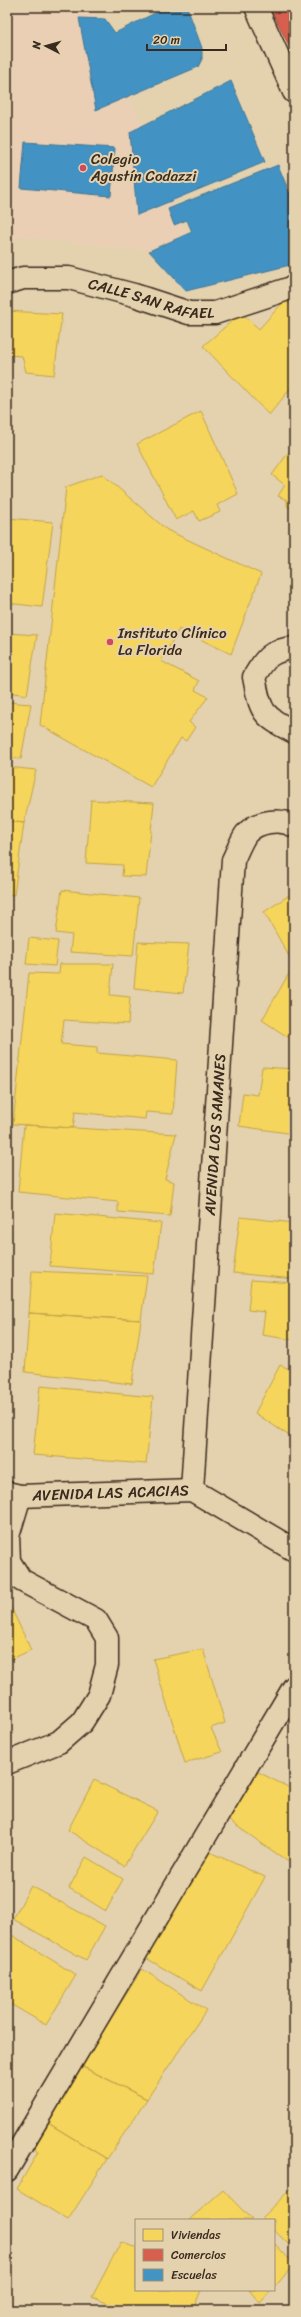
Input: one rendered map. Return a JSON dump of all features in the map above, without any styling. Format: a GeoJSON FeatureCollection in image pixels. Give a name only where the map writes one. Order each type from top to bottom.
{"type":"FeatureCollection","features":[{"type":"Feature","properties":{"kind":"street"},"geometry":{"type":"LineString","coordinates":[[256,7],[294,92]]}},
{"type":"Feature","properties":{"kind":"street","name":"CALLE SAN RAFAEL"},"geometry":{"type":"LineString","coordinates":[[7,283],[23,278],[69,278],[134,295],[189,313],[215,313],[294,287]]}},
{"type":"Feature","properties":{"kind":"street"},"geometry":{"type":"LineString","coordinates":[[294,648],[280,649],[264,660],[254,677],[258,700],[267,718],[294,732]]}},
{"type":"Feature","properties":{"kind":"street","name":"AVENIDA LOS SAMANES"},"geometry":{"type":"LineString","coordinates":[[192,1490],[233,860],[247,834],[266,822],[289,823],[294,826]]}},
{"type":"Feature","properties":{"kind":"street","name":"AVENIDA LAS ACACIAS"},"geometry":{"type":"LineString","coordinates":[[13,1494],[192,1490],[294,1550]]}},
{"type":"Feature","properties":{"kind":"street"},"geometry":{"type":"LineString","coordinates":[[7,1763],[59,1742],[82,1722],[99,1695],[107,1665],[107,1638],[96,1620],[21,1580],[9,1561],[8,1536],[13,1494]]}},
{"type":"Feature","properties":{"kind":"street"},"geometry":{"type":"LineString","coordinates":[[7,2170],[294,1687]]}},
{"type":"Feature","properties":{"kind":"shaded area","name":"Colegio Agustín Codazzi"},"geometry":{"type":"Polygon","coordinates":[[[7,7],[94,7],[195,256],[7,235],[7,7]]]}},
{"type":"Feature","properties":{"kind":"building: Viviendas"},"geometry":{"type":"Polygon","coordinates":[[[285,300],[294,308],[294,384],[269,415],[203,346],[241,313],[259,329],[285,300]]]}},
{"type":"Feature","properties":{"kind":"building: Viviendas"},"geometry":{"type":"Polygon","coordinates":[[[7,311],[62,314],[54,375],[26,372],[22,356],[7,355],[7,311]]]}},
{"type":"Feature","properties":{"kind":"building: Viviendas"},"geometry":{"type":"Polygon","coordinates":[[[201,411],[238,494],[217,505],[220,512],[199,521],[194,511],[176,520],[137,444],[201,411]]]}},
{"type":"Feature","properties":{"kind":"building: Viviendas"},"geometry":{"type":"Polygon","coordinates":[[[294,445],[294,511],[287,506],[287,500],[278,496],[285,485],[272,475],[294,445]]]}},
{"type":"Feature","properties":{"kind":"building: Viviendas","name":"Instituto Clínico La Florida"},"geometry":{"type":"Polygon","coordinates":[[[102,474],[167,530],[261,574],[231,654],[179,629],[161,661],[199,681],[195,690],[208,697],[189,722],[195,727],[186,741],[181,738],[151,787],[40,725],[66,487],[102,474]]]}},
{"type":"Feature","properties":{"kind":"building: Viviendas"},"geometry":{"type":"Polygon","coordinates":[[[7,518],[53,522],[42,607],[7,603],[7,518]]]}},
{"type":"Feature","properties":{"kind":"building: Viviendas"},"geometry":{"type":"Polygon","coordinates":[[[7,633],[37,635],[27,695],[7,692],[7,633]]]}},
{"type":"Feature","properties":{"kind":"building: Viviendas"},"geometry":{"type":"Polygon","coordinates":[[[7,702],[31,704],[21,759],[7,757],[7,702]]]}},
{"type":"Feature","properties":{"kind":"building: Viviendas"},"geometry":{"type":"Polygon","coordinates":[[[7,767],[36,770],[24,823],[7,821],[7,767]]]}},
{"type":"Feature","properties":{"kind":"building: Viviendas"},"geometry":{"type":"Polygon","coordinates":[[[91,800],[154,803],[146,877],[122,876],[123,865],[86,863],[91,800]]]}},
{"type":"Feature","properties":{"kind":"building: Viviendas"},"geometry":{"type":"Polygon","coordinates":[[[7,821],[24,823],[14,895],[7,894],[7,821]]]}},
{"type":"Feature","properties":{"kind":"building: Viviendas"},"geometry":{"type":"Polygon","coordinates":[[[62,890],[139,898],[133,956],[70,952],[72,935],[56,933],[62,890]]]}},
{"type":"Feature","properties":{"kind":"building: Viviendas"},"geometry":{"type":"Polygon","coordinates":[[[294,892],[294,965],[264,912],[294,892]]]}},
{"type":"Feature","properties":{"kind":"building: Viviendas"},"geometry":{"type":"Polygon","coordinates":[[[29,938],[58,941],[55,966],[26,964],[29,938]]]}},
{"type":"Feature","properties":{"kind":"building: Viviendas"},"geometry":{"type":"Polygon","coordinates":[[[138,942],[189,944],[183,993],[134,988],[138,942]]]}},
{"type":"Feature","properties":{"kind":"building: Viviendas"},"geometry":{"type":"Polygon","coordinates":[[[60,964],[113,964],[110,995],[130,997],[128,1024],[64,1020],[61,1044],[97,1047],[97,1053],[177,1060],[173,1114],[146,1112],[145,1119],[75,1112],[73,1128],[13,1124],[29,973],[59,974],[60,964]]]}},
{"type":"Feature","properties":{"kind":"building: Viviendas"},"geometry":{"type":"Polygon","coordinates":[[[294,965],[294,1041],[262,1020],[294,965]]]}},
{"type":"Feature","properties":{"kind":"building: Viviendas"},"geometry":{"type":"Polygon","coordinates":[[[262,1067],[294,1069],[294,1134],[239,1126],[243,1093],[258,1095],[262,1067]]]}},
{"type":"Feature","properties":{"kind":"building: Viviendas"},"geometry":{"type":"Polygon","coordinates":[[[24,1125],[176,1134],[165,1179],[174,1182],[170,1216],[118,1212],[118,1202],[18,1192],[24,1125]]]}},
{"type":"Feature","properties":{"kind":"building: Viviendas"},"geometry":{"type":"Polygon","coordinates":[[[55,1213],[161,1223],[154,1274],[50,1266],[55,1213]]]}},
{"type":"Feature","properties":{"kind":"building: Viviendas"},"geometry":{"type":"Polygon","coordinates":[[[240,1217],[294,1223],[294,1279],[233,1273],[240,1217]]]}},
{"type":"Feature","properties":{"kind":"building: Viviendas"},"geometry":{"type":"Polygon","coordinates":[[[32,1271],[147,1276],[141,1320],[29,1313],[32,1271]]]}},
{"type":"Feature","properties":{"kind":"building: Viviendas"},"geometry":{"type":"Polygon","coordinates":[[[251,1280],[294,1283],[294,1340],[262,1335],[265,1312],[248,1310],[251,1280]]]}},
{"type":"Feature","properties":{"kind":"building: Viviendas"},"geometry":{"type":"Polygon","coordinates":[[[29,1313],[141,1320],[132,1384],[25,1372],[29,1313]]]}},
{"type":"Feature","properties":{"kind":"building: Viviendas"},"geometry":{"type":"Polygon","coordinates":[[[280,1365],[294,1371],[294,1439],[255,1413],[280,1365]]]}},
{"type":"Feature","properties":{"kind":"building: Viviendas"},"geometry":{"type":"Polygon","coordinates":[[[40,1386],[153,1397],[146,1464],[33,1455],[40,1386]]]}},
{"type":"Feature","properties":{"kind":"building: Viviendas"},"geometry":{"type":"Polygon","coordinates":[[[7,1599],[31,1650],[7,1661],[7,1599]]]}},
{"type":"Feature","properties":{"kind":"building: Viviendas"},"geometry":{"type":"Polygon","coordinates":[[[203,1649],[225,1723],[211,1728],[222,1752],[185,1763],[153,1659],[203,1649]]]}},
{"type":"Feature","properties":{"kind":"building: Viviendas"},"geometry":{"type":"Polygon","coordinates":[[[258,1772],[294,1790],[293,1865],[228,1820],[258,1772]]]}},
{"type":"Feature","properties":{"kind":"building: Viviendas"},"geometry":{"type":"Polygon","coordinates":[[[94,1780],[158,1811],[124,1866],[68,1830],[94,1780]]]}},
{"type":"Feature","properties":{"kind":"building: Viviendas"},"geometry":{"type":"Polygon","coordinates":[[[205,1850],[265,1877],[202,1991],[146,1958],[205,1850]]]}},
{"type":"Feature","properties":{"kind":"building: Viviendas"},"geometry":{"type":"Polygon","coordinates":[[[86,1857],[123,1879],[106,1911],[69,1888],[86,1857]]]}},
{"type":"Feature","properties":{"kind":"building: Viviendas"},"geometry":{"type":"Polygon","coordinates":[[[31,1886],[105,1926],[86,1960],[13,1919],[31,1886]]]}},
{"type":"Feature","properties":{"kind":"building: Viviendas"},"geometry":{"type":"Polygon","coordinates":[[[7,1932],[76,1975],[46,2025],[7,2002],[7,1932]]]}},
{"type":"Feature","properties":{"kind":"building: Viviendas"},"geometry":{"type":"Polygon","coordinates":[[[142,1969],[206,2010],[147,2099],[81,2066],[142,1969]]]}},
{"type":"Feature","properties":{"kind":"building: Viviendas"},"geometry":{"type":"Polygon","coordinates":[[[81,2066],[147,2099],[107,2159],[48,2123],[81,2066]]]}},
{"type":"Feature","properties":{"kind":"building: Viviendas"},"geometry":{"type":"Polygon","coordinates":[[[48,2123],[107,2159],[68,2220],[17,2189],[38,2152],[33,2148],[48,2123]]]}},
{"type":"Feature","properties":{"kind":"building: Viviendas"},"geometry":{"type":"Polygon","coordinates":[[[294,2186],[294,2250],[275,2231],[275,2219],[261,2218],[294,2186]]]}},
{"type":"Feature","properties":{"kind":"building: Viviendas"},"geometry":{"type":"Polygon","coordinates":[[[223,2190],[251,2219],[190,2219],[223,2190]]]}},
{"type":"Feature","properties":{"kind":"building: Viviendas"},"geometry":{"type":"Polygon","coordinates":[[[121,2242],[135,2248],[135,2291],[201,2291],[193,2310],[124,2310],[92,2297],[121,2242]]]}},
{"type":"Feature","properties":{"kind":"building: Viviendas"},"geometry":{"type":"Polygon","coordinates":[[[275,2244],[294,2264],[275,2287],[275,2244]]]}},
{"type":"Feature","properties":{"kind":"building: Viviendas"},"geometry":{"type":"Polygon","coordinates":[[[250,2291],[271,2291],[260,2303],[250,2291]]]}},
{"type":"Feature","properties":{"kind":"building: Comercios"},"geometry":{"type":"Polygon","coordinates":[[[270,7],[294,7],[294,56],[270,7]]]}},
{"type":"Feature","properties":{"kind":"building: Escuelas"},"geometry":{"type":"Polygon","coordinates":[[[167,7],[187,7],[202,48],[202,59],[198,67],[96,110],[79,18],[105,19],[115,33],[167,7]]]}},
{"type":"Feature","properties":{"kind":"building: Escuelas"},"geometry":{"type":"Polygon","coordinates":[[[231,81],[265,162],[137,215],[130,132],[231,81]]]}},
{"type":"Feature","properties":{"kind":"building: Escuelas"},"geometry":{"type":"Polygon","coordinates":[[[25,142],[115,148],[111,196],[21,188],[25,142]]]}},
{"type":"Feature","properties":{"kind":"building: Escuelas"},"geometry":{"type":"Polygon","coordinates":[[[278,165],[294,204],[294,264],[186,291],[149,251],[192,232],[187,220],[174,225],[168,209],[278,165]]]}},
{"type":"Feature","properties":{"kind":"place","name":"Colegio Agustín Codazzi"},"geometry":{"type":"Point","coordinates":[83,168]}},
{"type":"Feature","properties":{"kind":"place","name":"Instituto Clínico La Florida"},"geometry":{"type":"Point","coordinates":[110,642]}}]}
